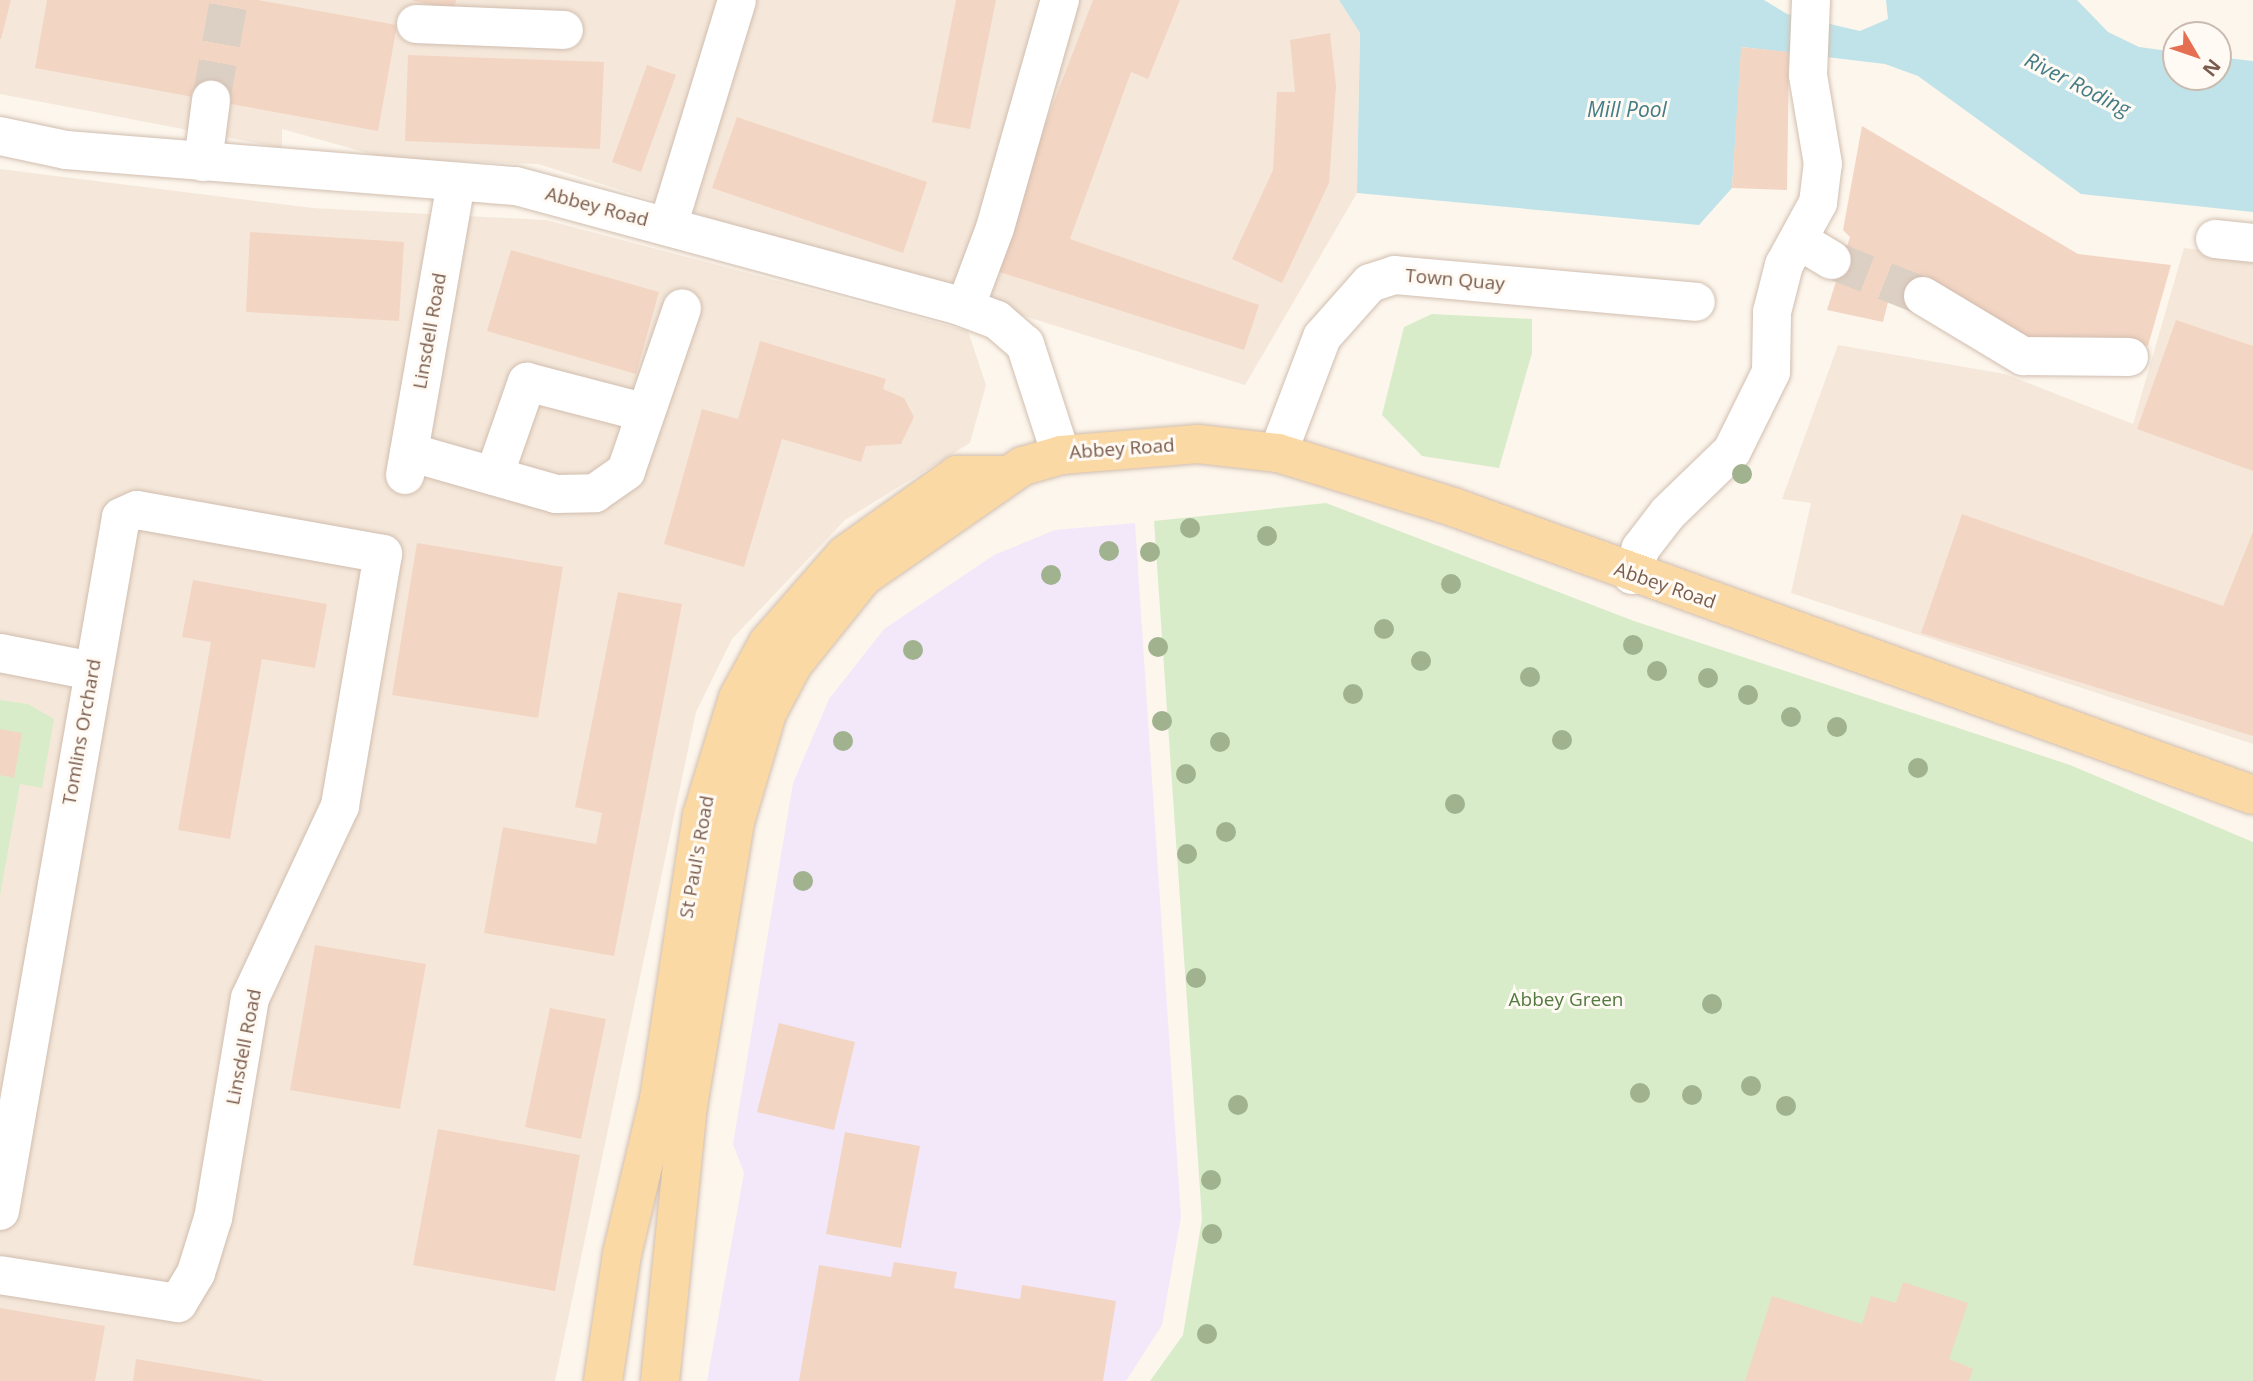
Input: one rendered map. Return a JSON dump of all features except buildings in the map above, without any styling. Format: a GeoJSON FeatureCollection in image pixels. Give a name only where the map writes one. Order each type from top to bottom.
{"type":"FeatureCollection","features":[{"type":"Feature","properties":{"kind":"main road","name":"Abbey Road"},"geometry":{"type":"LineString","coordinates":[[1060,455],[1198,444],[1278,453],[1453,507],[1632,575],[1997,699],[2253,795]]}},
{"type":"Feature","properties":{"kind":"main road","name":"St Paul's Road"},"geometry":{"type":"LineString","coordinates":[[660,1381],[688,1106],[751,754],[793,664],[831,612],[863,577],[1007,475],[1060,455]]}},
{"type":"Feature","properties":{"kind":"main road","name":"St Paul's Road"},"geometry":{"type":"LineString","coordinates":[[603,1381],[622,1254],[659,1099],[702,815],[738,698],[768,643],[845,555],[957,475],[1007,475]]}},
{"type":"Feature","properties":{"kind":"street"},"geometry":{"type":"LineString","coordinates":[[668,226],[737,0]]}},
{"type":"Feature","properties":{"kind":"street"},"geometry":{"type":"LineString","coordinates":[[965,308],[995,228],[1060,0]]}},
{"type":"Feature","properties":{"kind":"street"},"geometry":{"type":"LineString","coordinates":[[1632,575],[1641,548],[1732,451],[1761,402],[1792,253],[1818,202],[1823,164],[1808,75],[1812,2]]}},
{"type":"Feature","properties":{"kind":"street"},"geometry":{"type":"LineString","coordinates":[[416,24],[564,30]]}},
{"type":"Feature","properties":{"kind":"street"},"geometry":{"type":"LineString","coordinates":[[203,162],[211,100]]}},
{"type":"Feature","properties":{"kind":"street","name":"Abbey Road"},"geometry":{"type":"LineString","coordinates":[[0,135],[66,150],[456,184],[516,186],[965,308],[997,320],[1025,344],[1060,455]]}},
{"type":"Feature","properties":{"kind":"street","name":"Linsdell Road"},"geometry":{"type":"LineString","coordinates":[[456,184],[407,465],[494,477]]}},
{"type":"Feature","properties":{"kind":"street"},"geometry":{"type":"LineString","coordinates":[[2215,239],[2253,243]]}},
{"type":"Feature","properties":{"kind":"street"},"geometry":{"type":"LineString","coordinates":[[1792,253],[1832,260]]}},
{"type":"Feature","properties":{"kind":"street","name":"Town Quay"},"geometry":{"type":"LineString","coordinates":[[1278,453],[1322,337],[1370,283],[1395,275],[1696,302]]}},
{"type":"Feature","properties":{"kind":"street"},"geometry":{"type":"LineString","coordinates":[[1923,296],[2023,356],[2129,357]]}},
{"type":"Feature","properties":{"kind":"street"},"geometry":{"type":"LineString","coordinates":[[643,412],[527,383],[494,477],[556,494],[595,493],[626,471],[643,412],[682,309]]}},
{"type":"Feature","properties":{"kind":"street","name":"Tomlins Orchard"},"geometry":{"type":"LineString","coordinates":[[0,1211],[121,517],[137,510],[383,554]]}},
{"type":"Feature","properties":{"kind":"street","name":"Linsdell Road"},"geometry":{"type":"LineString","coordinates":[[0,1275],[178,1303],[214,1218],[250,998],[340,806],[383,554]]}},
{"type":"Feature","properties":{"kind":"street"},"geometry":{"type":"LineString","coordinates":[[0,653],[93,670]]}},
{"type":"Feature","properties":{"kind":"shaded area"},"geometry":{"type":"Polygon","coordinates":[[[0,0],[1339,0],[1360,33],[1357,193],[1245,385],[538,164],[389,159],[282,129],[282,148],[0,94],[0,0]]]}},
{"type":"Feature","properties":{"kind":"shaded area"},"geometry":{"type":"Polygon","coordinates":[[[0,169],[313,208],[546,220],[968,331],[986,385],[970,443],[845,520],[732,639],[696,712],[555,1381],[0,1381],[0,169]]]}},
{"type":"Feature","properties":{"kind":"shaded area"},"geometry":{"type":"Polygon","coordinates":[[[2184,248],[2253,256],[2253,744],[1791,593],[1811,503],[1782,499],[1838,345],[2005,374],[2133,424],[2184,248]]]}},
{"type":"Feature","properties":{"kind":"shaded area"},"geometry":{"type":"Polygon","coordinates":[[[1135,523],[1181,1217],[1162,1325],[1126,1381],[707,1381],[744,1173],[733,1144],[793,783],[829,699],[884,629],[994,555],[1055,530],[1135,523]]]}},
{"type":"Feature","properties":{"kind":"green space"},"geometry":{"type":"Polygon","coordinates":[[[1432,314],[1532,319],[1532,353],[1499,468],[1422,456],[1382,415],[1404,327],[1432,314]]]}},
{"type":"Feature","properties":{"kind":"green space","name":"Abbey Green"},"geometry":{"type":"Polygon","coordinates":[[[1326,503],[1634,621],[2070,765],[2253,842],[2253,1381],[1150,1381],[1183,1335],[1202,1219],[1154,521],[1326,503]]]}},
{"type":"Feature","properties":{"kind":"green space"},"geometry":{"type":"Polygon","coordinates":[[[0,700],[28,704],[54,719],[42,788],[20,784],[0,896],[0,700]]]}},
{"type":"Feature","properties":{"kind":"water","name":"Mill Pool"},"geometry":{"type":"Polygon","coordinates":[[[1339,0],[1764,0],[1787,14],[1860,31],[1888,19],[1886,0],[2077,0],[2108,32],[2139,47],[2162,50],[2162,91],[2232,91],[2232,59],[2253,61],[2253,212],[2081,194],[1918,76],[1885,64],[1742,47],[1732,188],[1699,225],[1357,193],[1360,33],[1339,0]]]}},
{"type":"Feature","properties":{"kind":"tunnel"},"geometry":{"type":"LineString","coordinates":[[211,100],[229,0]]}},
{"type":"Feature","properties":{"kind":"tunnel"},"geometry":{"type":"LineString","coordinates":[[1832,260],[1923,296]]}},
{"type":"Feature","properties":{"kind":"water label","name":"River Roding"},"geometry":{"type":"Point","coordinates":[2078,84]}}]}
